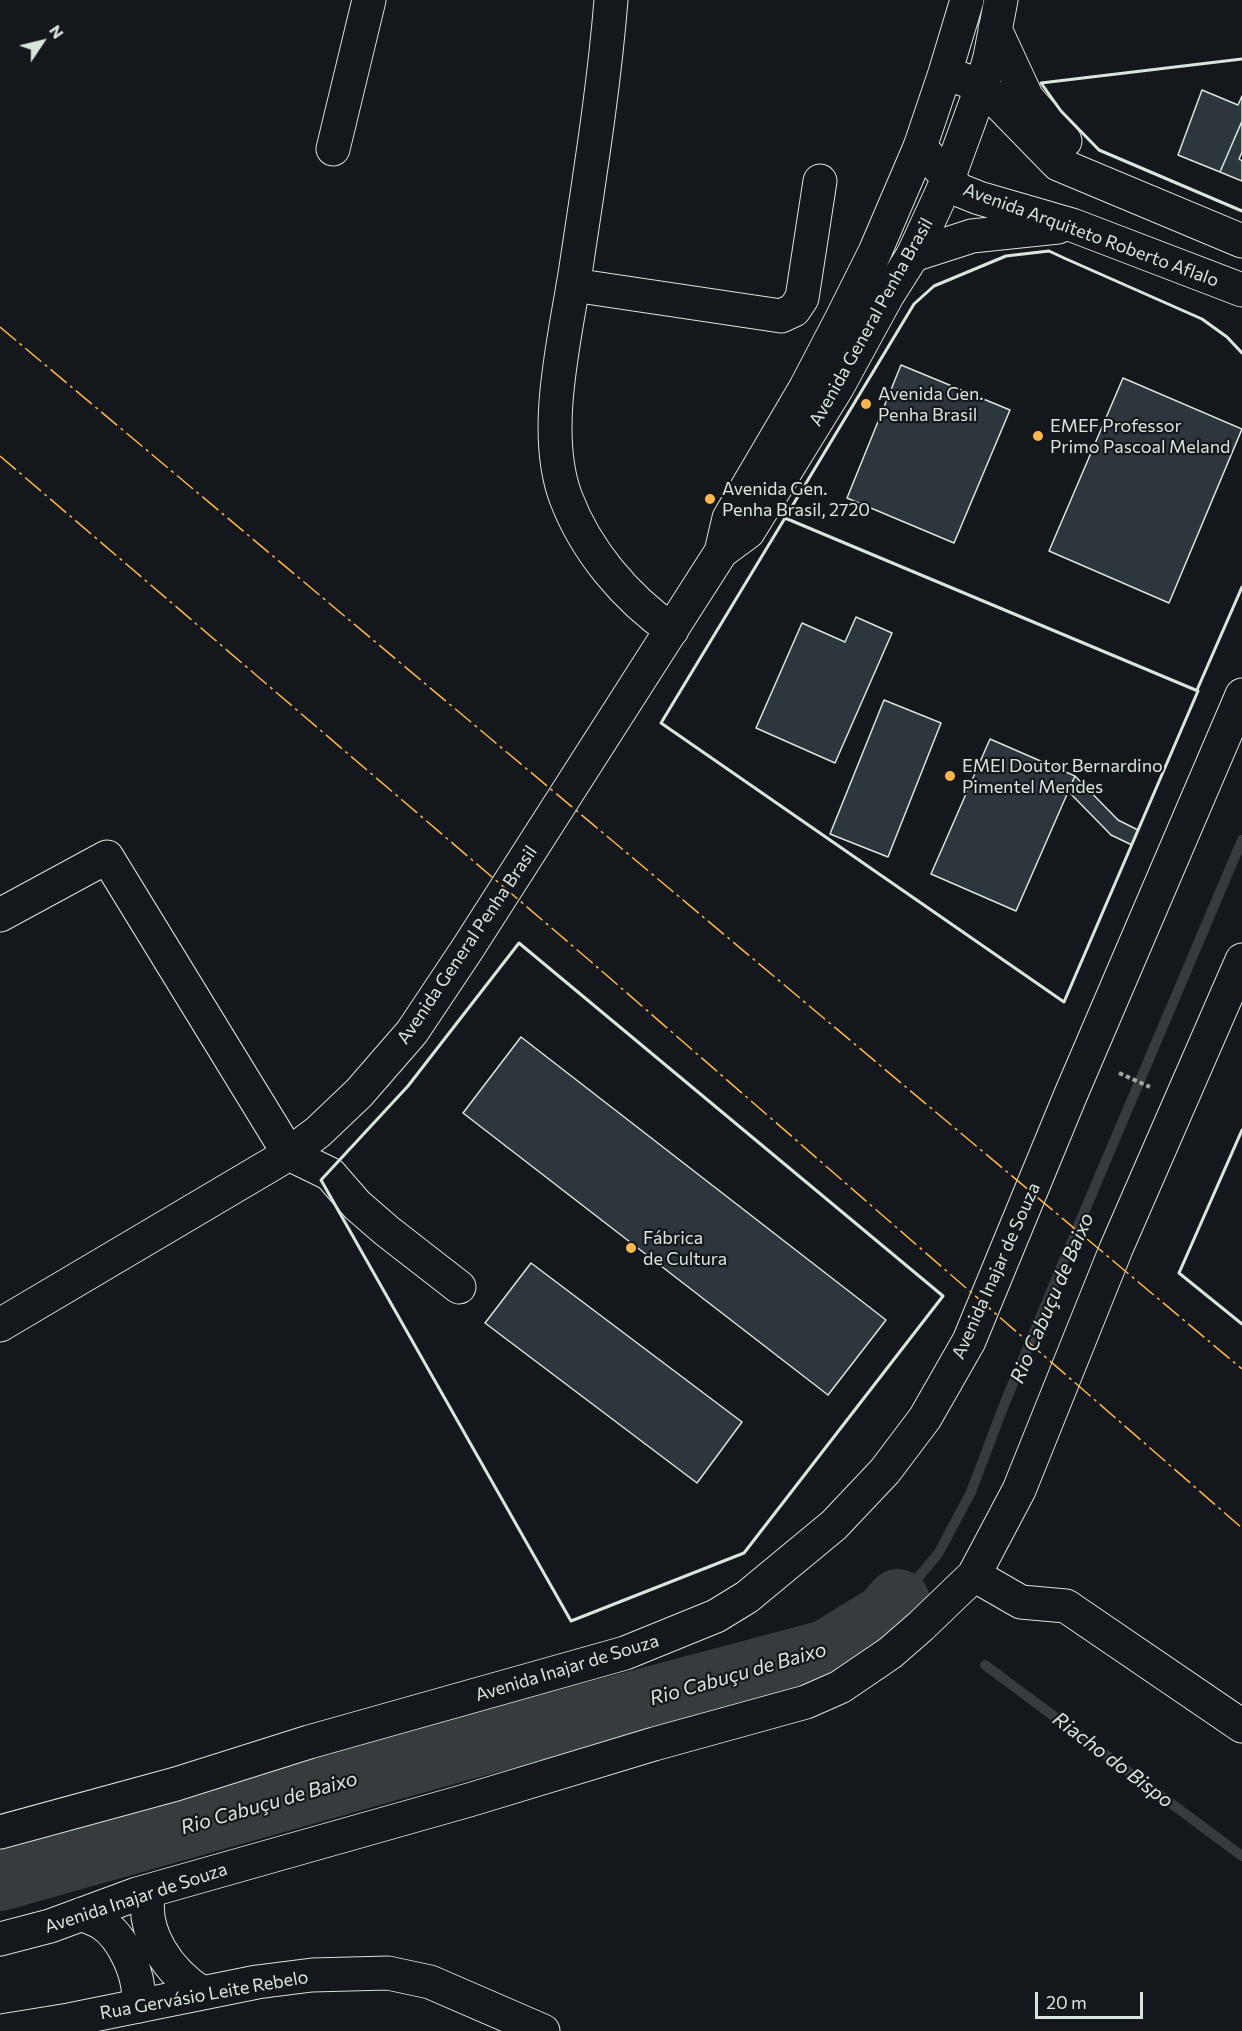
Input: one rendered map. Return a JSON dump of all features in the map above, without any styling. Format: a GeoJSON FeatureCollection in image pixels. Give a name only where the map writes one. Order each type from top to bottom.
{"type":"FeatureCollection","features":[{"type":"Feature","properties":{"kind":"main road"},"geometry":{"type":"LineString","coordinates":[[333,149],[369,0]]}},
{"type":"Feature","properties":{"kind":"main road"},"geometry":{"type":"LineString","coordinates":[[611,0],[602,93],[555,406],[556,456],[565,497],[583,533],[606,568],[656,619],[672,630]]}},
{"type":"Feature","properties":{"kind":"main road","name":"Avenida General Penha Brasil"},"geometry":{"type":"LineString","coordinates":[[0,1324],[289,1154],[318,1132],[359,1093],[412,1032],[721,552],[729,518],[806,387],[875,252],[920,147],[967,0]]}},
{"type":"Feature","properties":{"kind":"main road"},"geometry":{"type":"LineString","coordinates":[[998,14],[1027,98],[1101,180]]}},
{"type":"Feature","properties":{"kind":"main road","name":"Avenida General Penha Brasil"},"geometry":{"type":"LineString","coordinates":[[721,552],[748,532],[838,386],[887,296],[913,255],[948,179],[982,86],[998,14]]}},
{"type":"Feature","properties":{"kind":"main road"},"geometry":{"type":"LineString","coordinates":[[945,74],[982,86],[1058,164],[1101,180],[1242,241]]}},
{"type":"Feature","properties":{"kind":"main road","name":"Avenida Arquiteto Roberto Aflalo"},"geometry":{"type":"LineString","coordinates":[[920,147],[959,190],[1072,225],[1242,290]]}},
{"type":"Feature","properties":{"kind":"main road"},"geometry":{"type":"LineString","coordinates":[[573,285],[782,316],[794,310],[802,298],[819,182]]}},
{"type":"Feature","properties":{"kind":"main road"},"geometry":{"type":"LineString","coordinates":[[913,255],[972,236],[1072,225]]}},
{"type":"Feature","properties":{"kind":"main road"},"geometry":{"type":"LineString","coordinates":[[1204,276],[1231,294],[1242,305]]}},
{"type":"Feature","properties":{"kind":"main road","name":"Avenida Inajar de Souza"},"geometry":{"type":"LineString","coordinates":[[0,1833],[176,1784],[309,1742],[625,1653],[716,1616],[747,1597],[834,1525],[892,1462],[925,1418],[969,1341],[1071,1094],[1242,695]]}},
{"type":"Feature","properties":{"kind":"main road"},"geometry":{"type":"LineString","coordinates":[[0,915],[107,856],[289,1154],[330,1174],[357,1205],[379,1225],[459,1287]]}},
{"type":"Feature","properties":{"kind":"main road","name":"Avenida Inajar de Souza"},"geometry":{"type":"LineString","coordinates":[[0,1939],[51,1926],[149,1891],[458,1804],[654,1744],[806,1702],[840,1687],[890,1653],[974,1575],[1019,1490],[1116,1249],[1242,960]]}},
{"type":"Feature","properties":{"kind":"main road"},"geometry":{"type":"LineString","coordinates":[[974,1575],[1021,1602],[1066,1606],[1242,1726]]}},
{"type":"Feature","properties":{"kind":"main road"},"geometry":{"type":"LineString","coordinates":[[149,1891],[147,1918],[162,1952],[184,1982],[202,1993]]}},
{"type":"Feature","properties":{"kind":"main road"},"geometry":{"type":"LineString","coordinates":[[82,1914],[101,1923],[112,1933],[132,1963],[138,1980],[138,2006]]}},
{"type":"Feature","properties":{"kind":"main road","name":"Rua Gervásio Leite Rebelo"},"geometry":{"type":"LineString","coordinates":[[1,2031],[258,1982],[312,1975],[388,1973],[430,1982],[543,2031]]}},
{"type":"Feature","properties":{"kind":"path"},"geometry":{"type":"LineString","coordinates":[[1115,1072],[1151,1088]]}},
{"type":"Feature","properties":{"kind":"building"},"geometry":{"type":"Polygon","coordinates":[[[1202,90],[1238,105],[1242,96],[1242,121],[1220,172],[1178,155],[1202,90]]]}},
{"type":"Feature","properties":{"kind":"building"},"geometry":{"type":"Polygon","coordinates":[[[1242,121],[1242,152],[1239,159],[1242,161],[1242,181],[1220,172],[1242,121]]]}},
{"type":"Feature","properties":{"kind":"building"},"geometry":{"type":"Polygon","coordinates":[[[901,365],[1010,410],[954,543],[847,498],[901,365]]]}},
{"type":"Feature","properties":{"kind":"building"},"geometry":{"type":"Polygon","coordinates":[[[1123,378],[1242,429],[1169,603],[1049,551],[1123,378]]]}},
{"type":"Feature","properties":{"kind":"building"},"geometry":{"type":"Polygon","coordinates":[[[856,617],[892,633],[835,763],[756,728],[802,623],[845,642],[856,617]]]}},
{"type":"Feature","properties":{"kind":"building"},"geometry":{"type":"Polygon","coordinates":[[[884,700],[941,723],[888,857],[830,834],[884,700]]]}},
{"type":"Feature","properties":{"kind":"building"},"geometry":{"type":"Polygon","coordinates":[[[990,739],[1075,776],[1016,911],[931,874],[990,739]]]}},
{"type":"Feature","properties":{"kind":"building"},"geometry":{"type":"Polygon","coordinates":[[[1075,776],[1118,820],[1138,830],[1132,845],[1111,835],[1068,791],[1075,776]]]}},
{"type":"Feature","properties":{"kind":"building"},"geometry":{"type":"Polygon","coordinates":[[[521,1037],[886,1320],[828,1395],[463,1113],[521,1037]]]}},
{"type":"Feature","properties":{"kind":"building"},"geometry":{"type":"Polygon","coordinates":[[[531,1263],[742,1422],[697,1483],[485,1323],[531,1263]]]}},
{"type":"Feature","properties":{"kind":"waterway","name":"Rio Cabuçu de Baixo"},"geometry":{"type":"LineString","coordinates":[[898,1601],[938,1554],[971,1492],[1004,1405],[1082,1217],[1242,840]]}},
{"type":"Feature","properties":{"kind":"waterway","name":"Rio Cabuçu de Baixo"},"geometry":{"type":"LineString","coordinates":[[0,1879],[457,1750],[826,1652],[885,1616],[898,1601]]}},
{"type":"Feature","properties":{"kind":"waterway","name":"Riacho do Bispo"},"geometry":{"type":"LineString","coordinates":[[985,1665],[1242,1856]]}},
{"type":"Feature","properties":{"kind":"wall"},"geometry":{"type":"LineString","coordinates":[[1242,59],[1041,83],[1061,111],[1099,150],[1242,211]]}},
{"type":"Feature","properties":{"kind":"wall"},"geometry":{"type":"LineString","coordinates":[[787,519],[785,518],[914,304],[934,286],[1006,256],[1049,251],[1202,319],[1227,337],[1242,353]]}},
{"type":"Feature","properties":{"kind":"wall"},"geometry":{"type":"LineString","coordinates":[[785,518],[1198,691],[1064,1002],[661,723],[785,518]]}},
{"type":"Feature","properties":{"kind":"wall"},"geometry":{"type":"LineString","coordinates":[[1197,690],[1242,587]]}},
{"type":"Feature","properties":{"kind":"wall"},"geometry":{"type":"LineString","coordinates":[[519,943],[943,1296],[744,1553],[571,1621],[321,1180],[408,1086],[519,943]]}},
{"type":"Feature","properties":{"kind":"wall"},"geometry":{"type":"LineString","coordinates":[[1242,1130],[1179,1273],[1242,1324]]}},
{"type":"Feature","properties":{"kind":"power"},"geometry":{"type":"LineString","coordinates":[[0,327],[1242,1369]]}},
{"type":"Feature","properties":{"kind":"power"},"geometry":{"type":"LineString","coordinates":[[0,456],[589,960],[1242,1528]]}},
{"type":"Feature","properties":{"kind":"place","name":"Avenida Gen. Penha Brasil"},"geometry":{"type":"Point","coordinates":[866,404]}},
{"type":"Feature","properties":{"kind":"place","name":"EMEF Professor Primo Pascoal Meland"},"geometry":{"type":"Point","coordinates":[1038,436]}},
{"type":"Feature","properties":{"kind":"place","name":"Avenida Gen. Penha Brasil, 2720"},"geometry":{"type":"Point","coordinates":[710,499]}},
{"type":"Feature","properties":{"kind":"place","name":"EMEI Doutor Bernardino Pimentel Mendes"},"geometry":{"type":"Point","coordinates":[950,776]}},
{"type":"Feature","properties":{"kind":"place","name":"Fábrica de Cultura"},"geometry":{"type":"Point","coordinates":[631,1248]}}]}
